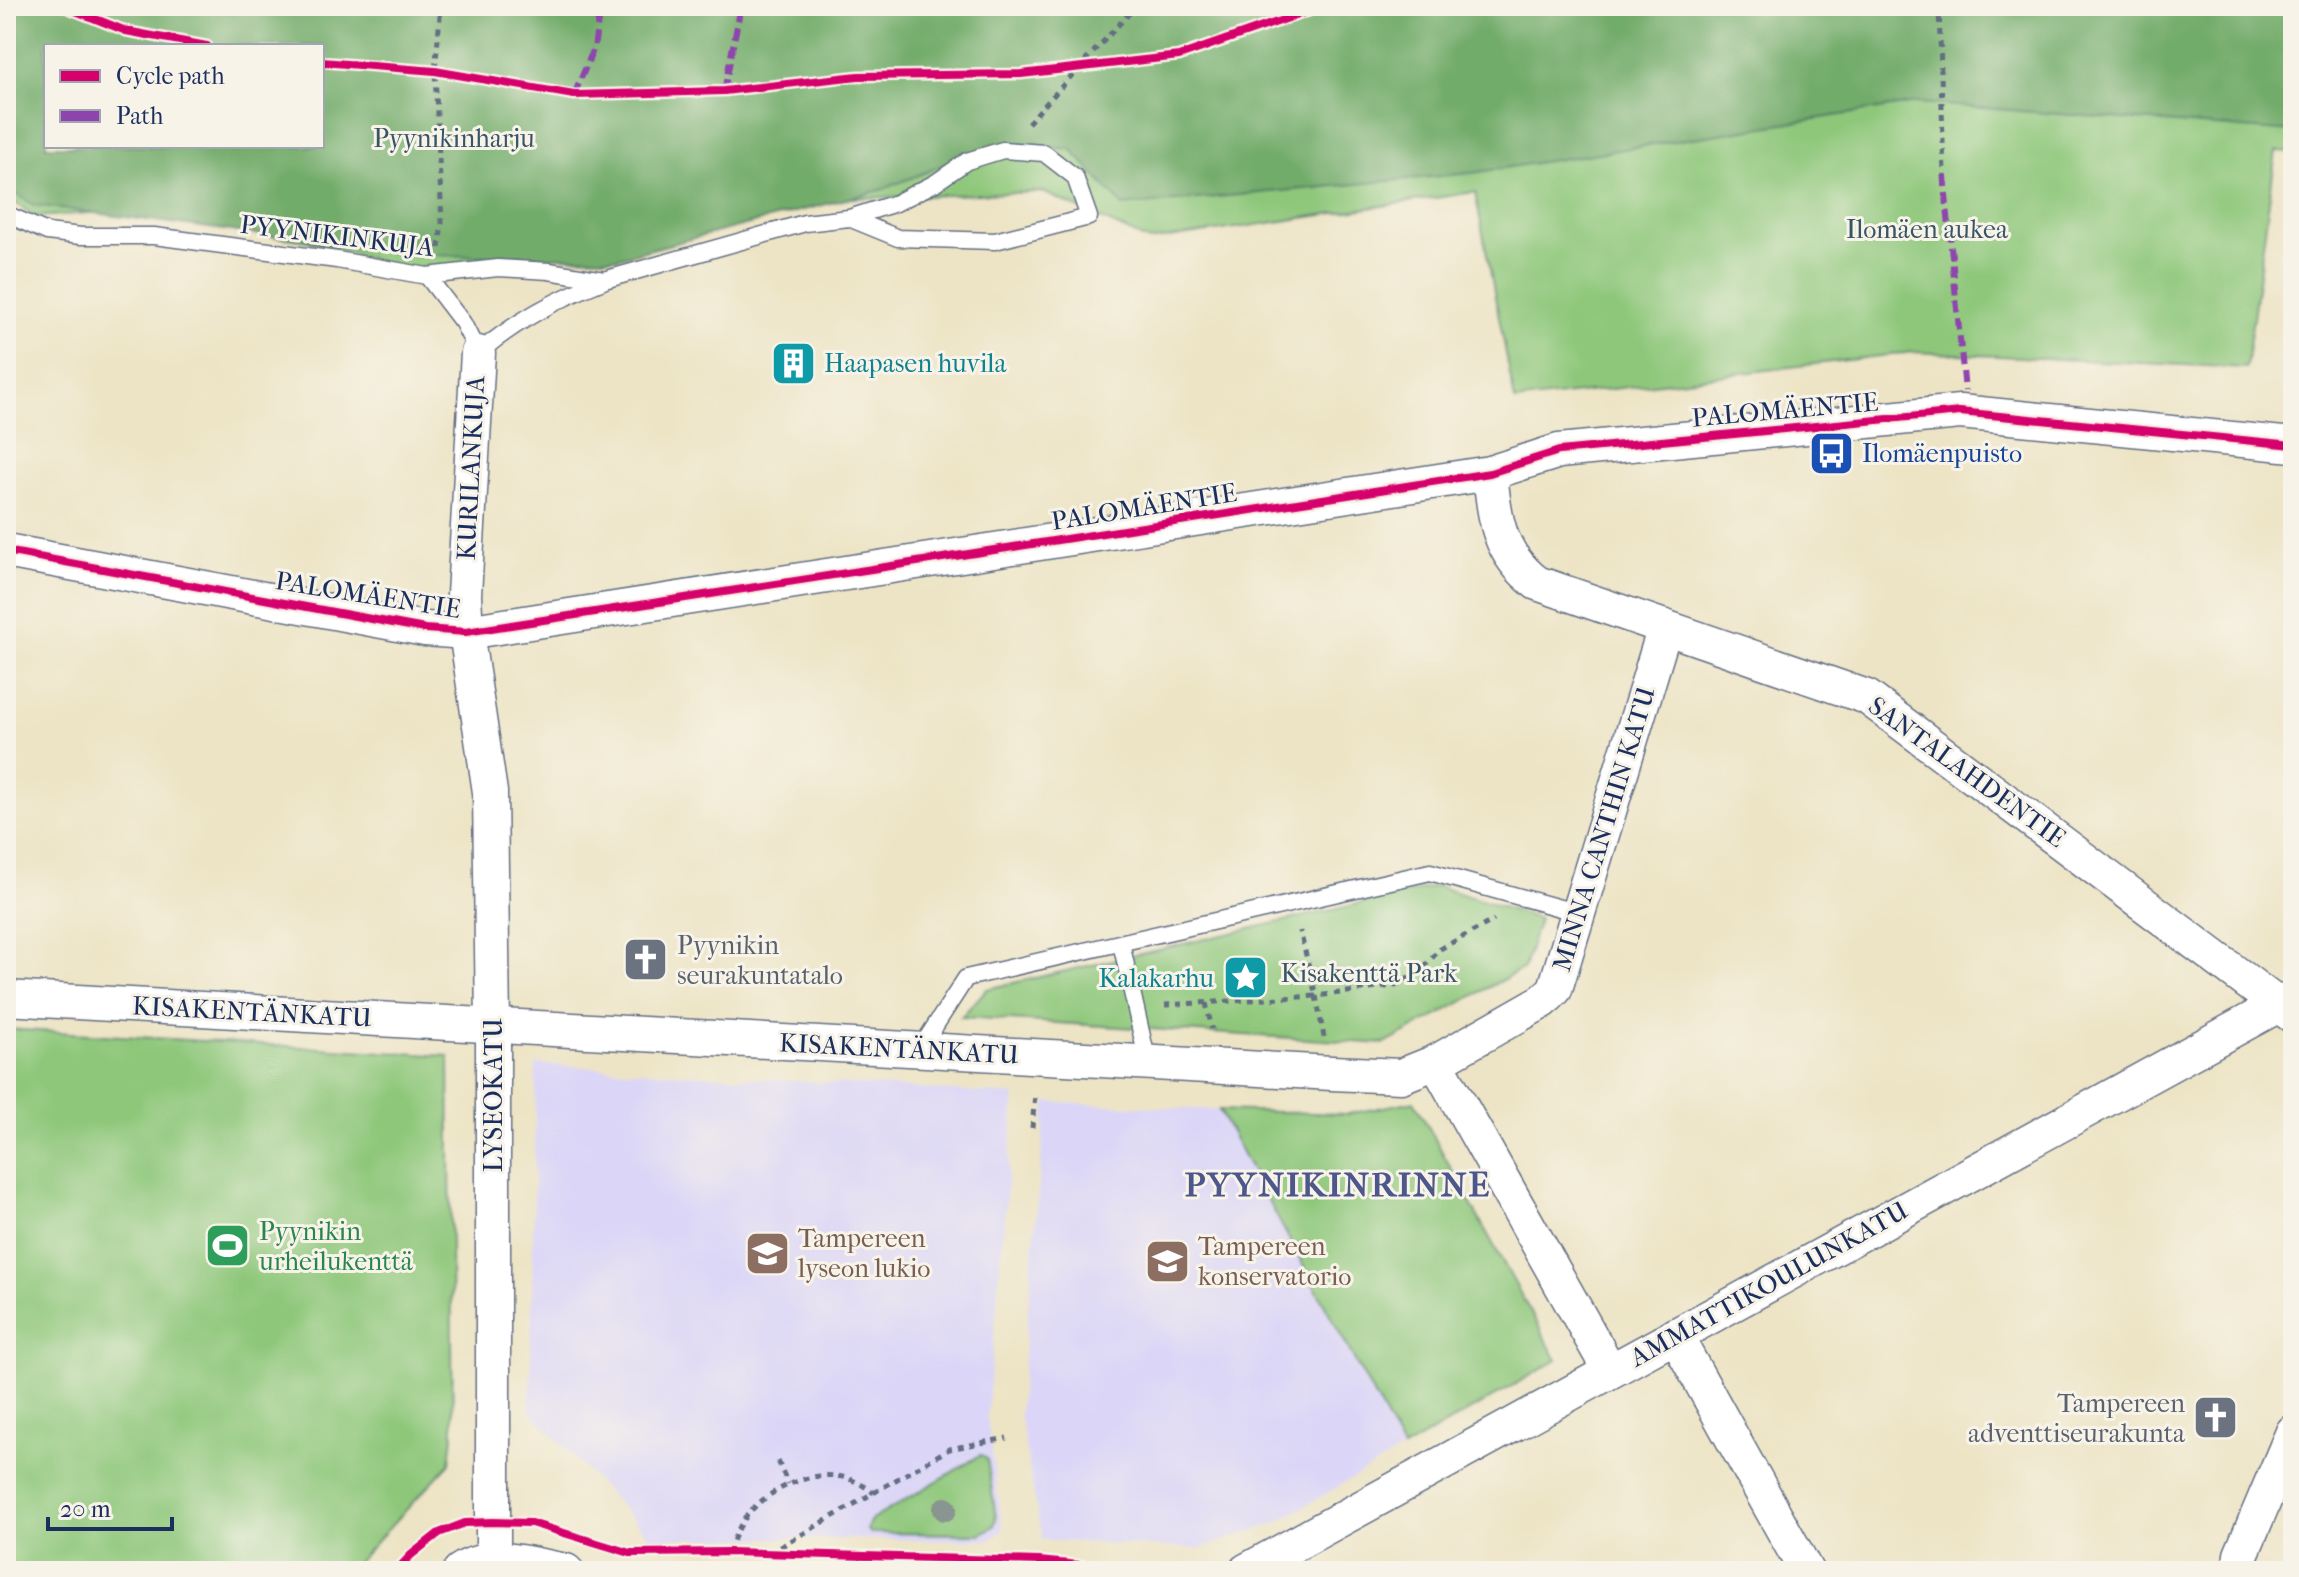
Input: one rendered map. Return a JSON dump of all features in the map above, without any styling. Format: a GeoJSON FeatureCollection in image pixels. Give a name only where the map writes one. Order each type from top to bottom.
{"type":"FeatureCollection","features":[{"type":"Feature","properties":{"kind":"street","name":"KURILANKUJA"},"geometry":{"type":"LineString","coordinates":[[466,632],[464,595],[478,353]]}},
{"type":"Feature","properties":{"kind":"street","name":"PALOMÄENTIE"},"geometry":{"type":"LineString","coordinates":[[6,551],[425,629],[466,632],[1490,473],[1559,451],[1960,412],[2293,445]]}},
{"type":"Feature","properties":{"kind":"street","name":"SANTALAHDENTIE"},"geometry":{"type":"LineString","coordinates":[[1490,473],[1493,503],[1504,547],[1519,569],[1537,583],[1867,697],[2288,1006]]}},
{"type":"Feature","properties":{"kind":"street","name":"MINNA CANTHIN KATU"},"geometry":{"type":"LineString","coordinates":[[1436,1062],[1543,1001],[1555,989],[1665,627]]}},
{"type":"Feature","properties":{"kind":"street","name":"LYSEOKATU"},"geometry":{"type":"LineString","coordinates":[[466,632],[490,792],[493,1559]]}},
{"type":"Feature","properties":{"kind":"street","name":"KISAKENTÄNKATU"},"geometry":{"type":"LineString","coordinates":[[6,998],[1332,1073],[1401,1076],[1436,1062]]}},
{"type":"Feature","properties":{"kind":"street","name":"AMMATTIKOULUNKATU"},"geometry":{"type":"LineString","coordinates":[[1246,1571],[1675,1335],[2288,1006]]}},
{"type":"Feature","properties":{"kind":"street"},"geometry":{"type":"LineString","coordinates":[[1436,1062],[1610,1371]]}},
{"type":"Feature","properties":{"kind":"street"},"geometry":{"type":"LineString","coordinates":[[1675,1335],[1806,1571]]}},
{"type":"Feature","properties":{"kind":"street"},"geometry":{"type":"LineString","coordinates":[[2239,1571],[2241,1555],[2293,1432]]}},
{"type":"Feature","properties":{"kind":"street"},"geometry":{"type":"LineString","coordinates":[[460,1571],[493,1559],[566,1571]]}},
{"type":"Feature","properties":{"kind":"lane","name":"PYYNIKINKUJA"},"geometry":{"type":"LineString","coordinates":[[6,214],[47,232],[81,236],[154,236],[337,260],[427,276],[498,268],[549,271],[604,280],[805,223],[849,218],[896,203],[935,183],[967,161],[1003,150],[1044,153],[1075,177],[1089,217],[995,241],[898,238],[849,218]]}},
{"type":"Feature","properties":{"kind":"lane"},"geometry":{"type":"LineString","coordinates":[[427,276],[463,323],[478,353],[514,323],[566,295],[604,280]]}},
{"type":"Feature","properties":{"kind":"lane"},"geometry":{"type":"LineString","coordinates":[[919,1050],[966,978],[1430,872],[1578,913]]}},
{"type":"Feature","properties":{"kind":"lane"},"geometry":{"type":"LineString","coordinates":[[1121,943],[1148,1063]]}},
{"type":"Feature","properties":{"kind":"path"},"geometry":{"type":"LineString","coordinates":[[427,276],[439,250],[442,223],[435,71],[441,6]]}},
{"type":"Feature","properties":{"kind":"path"},"geometry":{"type":"LineString","coordinates":[[1003,150],[1136,6]]}},
{"type":"Feature","properties":{"kind":"path"},"geometry":{"type":"LineString","coordinates":[[1939,6],[1944,175]]}},
{"type":"Feature","properties":{"kind":"path"},"geometry":{"type":"LineString","coordinates":[[1066,69],[1095,66]]}},
{"type":"Feature","properties":{"kind":"path"},"geometry":{"type":"LineString","coordinates":[[421,70],[451,74]]}},
{"type":"Feature","properties":{"kind":"path"},"geometry":{"type":"LineString","coordinates":[[1135,1007],[1316,996],[1394,986],[1422,969],[1440,949],[1535,901]]}},
{"type":"Feature","properties":{"kind":"path"},"geometry":{"type":"LineString","coordinates":[[1292,903],[1332,1073]]}},
{"type":"Feature","properties":{"kind":"path"},"geometry":{"type":"LineString","coordinates":[[1032,1128],[1035,1094]]}},
{"type":"Feature","properties":{"kind":"path"},"geometry":{"type":"LineString","coordinates":[[770,1553],[949,1449],[1007,1438]]}},
{"type":"Feature","properties":{"kind":"path"},"geometry":{"type":"LineString","coordinates":[[778,1461],[788,1484]]}},
{"type":"Feature","properties":{"kind":"path"},"geometry":{"type":"LineString","coordinates":[[729,1552],[737,1530],[751,1511],[788,1484],[833,1476],[851,1479],[874,1493]]}},
{"type":"Feature","properties":{"kind":"path"},"geometry":{"type":"LineString","coordinates":[[715,1552],[743,1553]]}},
{"type":"Feature","properties":{"kind":"path"},"geometry":{"type":"LineString","coordinates":[[757,1553],[785,1554]]}},
{"type":"Feature","properties":{"kind":"path"},"geometry":{"type":"LineString","coordinates":[[1024,1561],[1053,1562]]}},
{"type":"Feature","properties":{"kind":"path"},"geometry":{"type":"LineString","coordinates":[[1039,1561],[1039,1571]]}},
{"type":"Feature","properties":{"kind":"shaded area","name":"Tampereen lyseon lukio"},"geometry":{"type":"Polygon","coordinates":[[[536,1064],[1015,1095],[987,1417],[1003,1530],[991,1540],[651,1538],[530,1411],[536,1064]]]}},
{"type":"Feature","properties":{"kind":"shaded area","name":"Tampereen konservatorio"},"geometry":{"type":"Polygon","coordinates":[[[1046,1102],[1219,1110],[1403,1449],[1276,1523],[1199,1549],[1042,1540],[1019,1412],[1046,1102]]]}},
{"type":"Feature","properties":{"kind":"green space","name":"Pyynikinharju"},"geometry":{"type":"Polygon","coordinates":[[[6,6],[2293,6],[2293,152],[2276,151],[2246,368],[1913,352],[1515,401],[1475,192],[1149,241],[1043,192],[798,200],[432,277],[186,206],[35,217],[6,196],[6,6]]]}},
{"type":"Feature","properties":{"kind":"green space","name":"Pyynikinharju"},"geometry":{"type":"Polygon","coordinates":[[[6,6],[2293,6],[2293,132],[1917,103],[1472,173],[1123,206],[1071,149],[999,143],[881,190],[617,258],[415,255],[34,205],[6,188],[6,6]]]}},
{"type":"Feature","properties":{"kind":"green space","name":"Kisakenttä Park"},"geometry":{"type":"Polygon","coordinates":[[[1437,886],[1539,919],[1524,968],[1385,1044],[961,1017],[987,989],[1437,886]]]}},
{"type":"Feature","properties":{"kind":"green space","name":"Pyynikin urheilukenttä"},"geometry":{"type":"Polygon","coordinates":[[[6,1029],[449,1056],[453,1435],[450,1463],[349,1571],[6,1571],[6,1029]]]}},
{"type":"Feature","properties":{"kind":"green space"},"geometry":{"type":"Polygon","coordinates":[[[1414,1101],[1557,1360],[1403,1449],[1219,1110],[1348,1114],[1414,1101]]]}},
{"type":"Feature","properties":{"kind":"green space"},"geometry":{"type":"Polygon","coordinates":[[[981,1455],[987,1459],[996,1518],[994,1526],[980,1534],[871,1533],[867,1530],[870,1521],[981,1455]]]}},
{"type":"Feature","properties":{"kind":"marked path"},"geometry":{"type":"LineString","coordinates":[[574,95],[594,48],[600,6]]}},
{"type":"Feature","properties":{"kind":"marked path"},"geometry":{"type":"LineString","coordinates":[[724,91],[741,6]]}},
{"type":"Feature","properties":{"kind":"marked path"},"geometry":{"type":"LineString","coordinates":[[1944,175],[1965,391]]}},
{"type":"Feature","properties":{"kind":"cycle path"},"geometry":{"type":"LineString","coordinates":[[63,6],[126,31],[196,44]]}},
{"type":"Feature","properties":{"kind":"cycle path"},"geometry":{"type":"LineString","coordinates":[[324,62],[435,71],[574,95],[724,91],[858,76],[1021,74],[1179,56],[1323,6]]}},
{"type":"Feature","properties":{"kind":"cycle path"},"geometry":{"type":"LineString","coordinates":[[6,551],[425,629],[466,632],[1490,473],[1559,451],[1960,412],[2293,445]]}},
{"type":"Feature","properties":{"kind":"cycle path"},"geometry":{"type":"LineString","coordinates":[[396,1571],[439,1533],[465,1523],[492,1522],[531,1523],[630,1553],[729,1552],[1039,1561],[1139,1571]]}},
{"type":"Feature","properties":{"kind":"place","name":"Haapasen huvila"},"geometry":{"type":"Point","coordinates":[793,363]}},
{"type":"Feature","properties":{"kind":"place","name":"Ilomäenpuisto"},"geometry":{"type":"Point","coordinates":[1831,453]}},
{"type":"Feature","properties":{"kind":"place","name":"Pyynikin seurakuntatalo"},"geometry":{"type":"Point","coordinates":[646,960]}},
{"type":"Feature","properties":{"kind":"place","name":"Kalakarhu"},"geometry":{"type":"Point","coordinates":[1245,978]}},
{"type":"Feature","properties":{"kind":"place","name":"Pyynikin urheilukenttä"},"geometry":{"type":"Point","coordinates":[228,1246]}},
{"type":"Feature","properties":{"kind":"place","name":"Tampereen lyseon lukio"},"geometry":{"type":"Point","coordinates":[767,1253]}},
{"type":"Feature","properties":{"kind":"place","name":"Tampereen konservatorio"},"geometry":{"type":"Point","coordinates":[1167,1261]}},
{"type":"Feature","properties":{"kind":"place","name":"Tampereen adventtiseurakunta"},"geometry":{"type":"Point","coordinates":[2216,1418]}},
{"type":"Feature","properties":{"kind":"district","name":"PYYNIKINRINNE"},"geometry":{"type":"Point","coordinates":[1338,1185]}},
{"type":"Feature","properties":{"kind":"park label","name":"Ilomäen aukea"},"geometry":{"type":"Point","coordinates":[1927,229]}}]}
